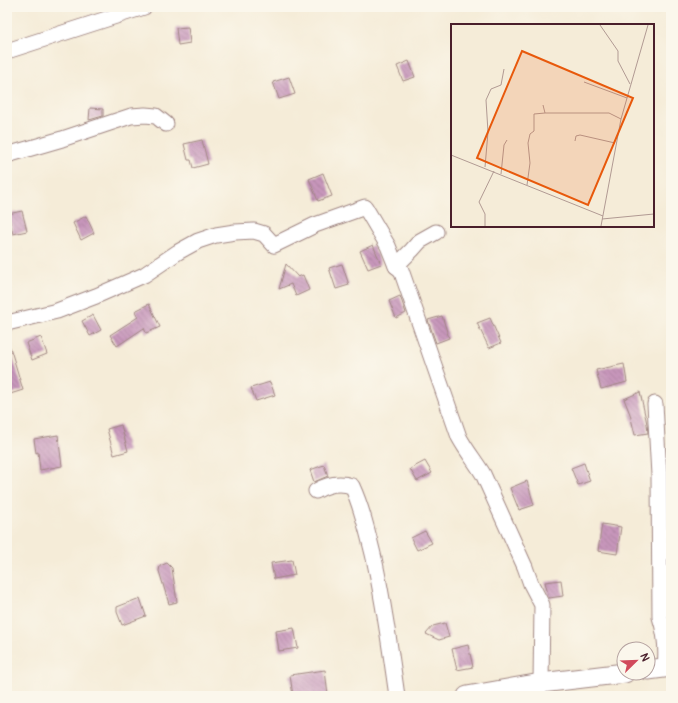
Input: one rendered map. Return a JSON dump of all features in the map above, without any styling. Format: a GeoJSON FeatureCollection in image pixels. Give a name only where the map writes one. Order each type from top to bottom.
{"type":"FeatureCollection","features":[{"type":"Feature","properties":{"kind":"street"},"geometry":{"type":"LineString","coordinates":[[7,51],[144,7]]}},
{"type":"Feature","properties":{"kind":"street"},"geometry":{"type":"LineString","coordinates":[[7,155],[62,139],[131,116],[156,116],[166,124]]}},
{"type":"Feature","properties":{"kind":"street"},"geometry":{"type":"LineString","coordinates":[[7,322],[57,310],[96,296],[144,274],[198,241],[235,232],[254,231],[264,234],[274,245],[315,225],[365,207],[388,246],[396,266],[401,270],[459,437],[466,450],[483,474],[542,606],[541,683]]}},
{"type":"Feature","properties":{"kind":"street"},"geometry":{"type":"LineString","coordinates":[[396,266],[420,241],[436,232]]}},
{"type":"Feature","properties":{"kind":"street"},"geometry":{"type":"LineString","coordinates":[[655,404],[659,475],[660,617],[665,630],[667,644],[661,669]]}},
{"type":"Feature","properties":{"kind":"street"},"geometry":{"type":"LineString","coordinates":[[316,491],[326,485],[343,483],[352,486],[360,502],[387,620],[397,696]]}},
{"type":"Feature","properties":{"kind":"street"},"geometry":{"type":"LineString","coordinates":[[466,696],[541,683],[616,674]]}},
{"type":"Feature","properties":{"kind":"building"},"geometry":{"type":"Polygon","coordinates":[[[188,27],[190,43],[178,45],[176,28],[188,27]]]}},
{"type":"Feature","properties":{"kind":"building"},"geometry":{"type":"Polygon","coordinates":[[[409,61],[415,77],[403,81],[397,66],[409,61]]]}},
{"type":"Feature","properties":{"kind":"building"},"geometry":{"type":"Polygon","coordinates":[[[289,77],[295,94],[279,99],[273,82],[289,77]]]}},
{"type":"Feature","properties":{"kind":"building"},"geometry":{"type":"Polygon","coordinates":[[[90,108],[103,109],[103,116],[89,120],[90,108]]]}},
{"type":"Feature","properties":{"kind":"building"},"geometry":{"type":"Polygon","coordinates":[[[202,140],[208,164],[193,168],[191,160],[188,160],[184,144],[202,140]]]}},
{"type":"Feature","properties":{"kind":"building"},"geometry":{"type":"Polygon","coordinates":[[[323,173],[332,196],[318,201],[309,179],[323,173]]]}},
{"type":"Feature","properties":{"kind":"building"},"geometry":{"type":"Polygon","coordinates":[[[22,211],[27,231],[13,234],[8,214],[22,211]]]}},
{"type":"Feature","properties":{"kind":"building"},"geometry":{"type":"Polygon","coordinates":[[[86,216],[94,233],[81,240],[73,223],[86,216]]]}},
{"type":"Feature","properties":{"kind":"building"},"geometry":{"type":"Polygon","coordinates":[[[373,245],[381,264],[368,269],[360,251],[373,245]]]}},
{"type":"Feature","properties":{"kind":"building"},"geometry":{"type":"Polygon","coordinates":[[[286,264],[298,277],[303,275],[309,290],[296,296],[291,284],[279,289],[286,264]]]}},
{"type":"Feature","properties":{"kind":"building"},"geometry":{"type":"Polygon","coordinates":[[[342,264],[349,285],[336,289],[329,268],[342,264]]]}},
{"type":"Feature","properties":{"kind":"building"},"geometry":{"type":"Polygon","coordinates":[[[400,296],[406,313],[396,318],[389,301],[400,296]]]}},
{"type":"Feature","properties":{"kind":"building"},"geometry":{"type":"Polygon","coordinates":[[[149,304],[160,327],[146,333],[144,328],[117,346],[110,335],[138,317],[135,311],[149,304]]]}},
{"type":"Feature","properties":{"kind":"building"},"geometry":{"type":"Polygon","coordinates":[[[93,315],[101,330],[90,336],[82,321],[93,315]]]}},
{"type":"Feature","properties":{"kind":"building"},"geometry":{"type":"Polygon","coordinates":[[[442,316],[449,338],[436,343],[428,320],[442,316]]]}},
{"type":"Feature","properties":{"kind":"building"},"geometry":{"type":"Polygon","coordinates":[[[490,318],[501,343],[489,348],[477,323],[490,318]]]}},
{"type":"Feature","properties":{"kind":"building"},"geometry":{"type":"Polygon","coordinates":[[[41,337],[47,354],[32,360],[26,343],[41,337]]]}},
{"type":"Feature","properties":{"kind":"building"},"geometry":{"type":"Polygon","coordinates":[[[10,347],[23,390],[7,395],[7,348],[10,347]]]}},
{"type":"Feature","properties":{"kind":"building"},"geometry":{"type":"Polygon","coordinates":[[[624,364],[627,382],[601,389],[596,370],[624,364]]]}},
{"type":"Feature","properties":{"kind":"building"},"geometry":{"type":"Polygon","coordinates":[[[270,382],[275,395],[256,401],[251,388],[270,382]]]}},
{"type":"Feature","properties":{"kind":"building"},"geometry":{"type":"Polygon","coordinates":[[[640,392],[648,433],[635,435],[630,414],[624,399],[640,392]]]}},
{"type":"Feature","properties":{"kind":"building"},"geometry":{"type":"Polygon","coordinates":[[[121,425],[128,451],[114,455],[107,429],[121,425]]]}},
{"type":"Feature","properties":{"kind":"building"},"geometry":{"type":"Polygon","coordinates":[[[58,435],[62,466],[40,470],[38,452],[36,453],[34,439],[58,435]]]}},
{"type":"Feature","properties":{"kind":"building"},"geometry":{"type":"Polygon","coordinates":[[[425,461],[432,473],[417,481],[410,469],[425,461]]]}},
{"type":"Feature","properties":{"kind":"building"},"geometry":{"type":"Polygon","coordinates":[[[584,463],[590,481],[578,485],[571,468],[584,463]]]}},
{"type":"Feature","properties":{"kind":"building"},"geometry":{"type":"Polygon","coordinates":[[[324,465],[328,476],[314,482],[310,470],[324,465]]]}},
{"type":"Feature","properties":{"kind":"building"},"geometry":{"type":"Polygon","coordinates":[[[527,481],[534,505],[519,510],[510,488],[527,481]]]}},
{"type":"Feature","properties":{"kind":"building"},"geometry":{"type":"Polygon","coordinates":[[[602,524],[621,527],[617,554],[598,551],[602,524]]]}},
{"type":"Feature","properties":{"kind":"building"},"geometry":{"type":"Polygon","coordinates":[[[425,531],[432,543],[417,550],[411,538],[425,531]]]}},
{"type":"Feature","properties":{"kind":"building"},"geometry":{"type":"Polygon","coordinates":[[[292,560],[295,575],[274,579],[271,563],[292,560]]]}},
{"type":"Feature","properties":{"kind":"building"},"geometry":{"type":"Polygon","coordinates":[[[167,563],[172,568],[177,602],[169,604],[159,571],[160,566],[167,563]]]}},
{"type":"Feature","properties":{"kind":"building"},"geometry":{"type":"Polygon","coordinates":[[[561,580],[563,596],[549,598],[545,582],[561,580]]]}},
{"type":"Feature","properties":{"kind":"building"},"geometry":{"type":"Polygon","coordinates":[[[140,598],[146,616],[122,625],[117,612],[117,607],[140,598]]]}},
{"type":"Feature","properties":{"kind":"building"},"geometry":{"type":"Polygon","coordinates":[[[445,623],[449,637],[439,640],[426,634],[433,626],[445,623]]]}},
{"type":"Feature","properties":{"kind":"building"},"geometry":{"type":"Polygon","coordinates":[[[294,628],[298,648],[279,651],[276,631],[294,628]]]}},
{"type":"Feature","properties":{"kind":"building"},"geometry":{"type":"Polygon","coordinates":[[[468,645],[473,667],[457,670],[452,649],[468,645]]]}},
{"type":"Feature","properties":{"kind":"building"},"geometry":{"type":"Polygon","coordinates":[[[325,670],[328,696],[293,696],[290,675],[325,670]]]}}]}
